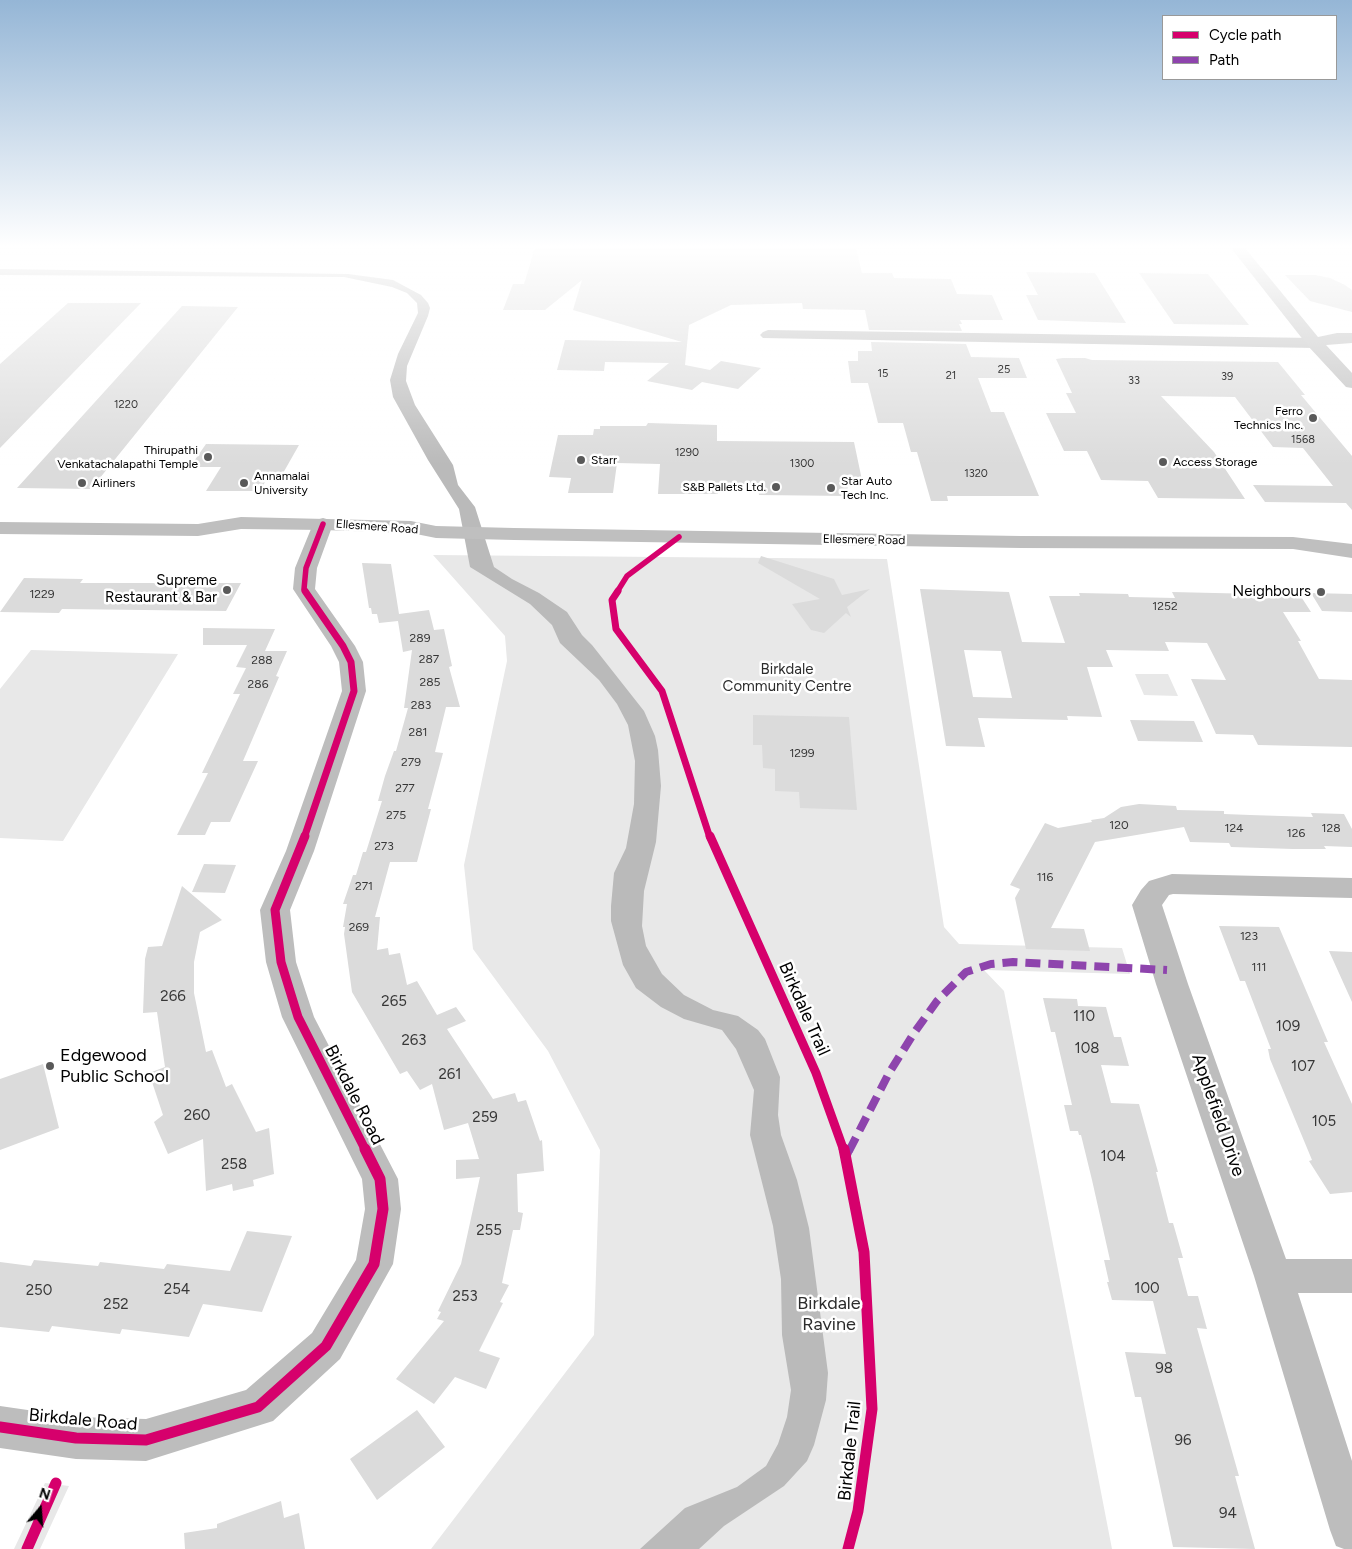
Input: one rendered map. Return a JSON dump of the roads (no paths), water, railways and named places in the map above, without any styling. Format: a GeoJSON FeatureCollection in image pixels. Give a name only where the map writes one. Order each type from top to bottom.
{"type":"FeatureCollection","features":[{"type":"Feature","properties":{"kind":"main road"},"geometry":{"type":"LineString","coordinates":[[1296,320],[1314,343],[1352,383]]}},
{"type":"Feature","properties":{"kind":"main road"},"geometry":{"type":"LineString","coordinates":[[1314,343],[1337,338],[1352,338]]}},
{"type":"Feature","properties":{"kind":"main road"},"geometry":{"type":"LineString","coordinates":[[1314,343],[1352,347]]}},
{"type":"Feature","properties":{"kind":"main road","name":"Ellesmere Road"},"geometry":{"type":"LineString","coordinates":[[0,528],[198,530],[232,537],[320,531],[413,538],[436,532],[1021,542],[1293,543],[1352,551]]}},
{"type":"Feature","properties":{"kind":"main road","name":"Ellesmere Road"},"geometry":{"type":"LineString","coordinates":[[1293,543],[1352,535]]}},
{"type":"Feature","properties":{"kind":"street"},"geometry":{"type":"LineString","coordinates":[[768,335],[1314,343]]}},
{"type":"Feature","properties":{"kind":"street","name":"Birkdale Road"},"geometry":{"type":"LineString","coordinates":[[0,1427],[76,1438],[146,1440],[258,1407],[326,1346],[374,1264],[383,1209],[380,1179],[298,1016],[281,962],[275,910],[300,851],[354,691],[351,662],[343,646],[304,588],[306,568],[320,531]]}},
{"type":"Feature","properties":{"kind":"street","name":"Applefield Drive"},"geometry":{"type":"LineString","coordinates":[[1352,888],[1172,884],[1159,888],[1151,896],[1148,905],[1172,984],[1273,1276],[1352,1530]]}},
{"type":"Feature","properties":{"kind":"street"},"geometry":{"type":"LineString","coordinates":[[1273,1276],[1352,1276]]}},
{"type":"Feature","properties":{"kind":"place","name":"Ferro Technics Inc."},"geometry":{"type":"Point","coordinates":[1313,418]}},
{"type":"Feature","properties":{"kind":"place","name":"Thirupathi Venkatachalapathi Temple"},"geometry":{"type":"Point","coordinates":[208,457]}},
{"type":"Feature","properties":{"kind":"place","name":"Starr"},"geometry":{"type":"Point","coordinates":[581,460]}},
{"type":"Feature","properties":{"kind":"place","name":"Access Storage"},"geometry":{"type":"Point","coordinates":[1163,462]}},
{"type":"Feature","properties":{"kind":"place","name":"Airliners"},"geometry":{"type":"Point","coordinates":[82,483]}},
{"type":"Feature","properties":{"kind":"place","name":"Annamalai University"},"geometry":{"type":"Point","coordinates":[244,483]}},
{"type":"Feature","properties":{"kind":"place","name":"S&B Pallets Ltd."},"geometry":{"type":"Point","coordinates":[776,487]}},
{"type":"Feature","properties":{"kind":"place","name":"Star Auto Tech Inc."},"geometry":{"type":"Point","coordinates":[831,488]}},
{"type":"Feature","properties":{"kind":"place","name":"Supreme Restaurant & Bar"},"geometry":{"type":"Point","coordinates":[227,590]}},
{"type":"Feature","properties":{"kind":"place","name":"Neighbours"},"geometry":{"type":"Point","coordinates":[1321,592]}},
{"type":"Feature","properties":{"kind":"place","name":"Edgewood Public School"},"geometry":{"type":"Point","coordinates":[50,1066]}},
{"type":"Feature","properties":{"kind":"park label","name":"Birkdale Community Centre"},"geometry":{"type":"Point","coordinates":[787,678]}},
{"type":"Feature","properties":{"kind":"park label","name":"Birkdale Ravine"},"geometry":{"type":"Point","coordinates":[829,1314]}}]}
